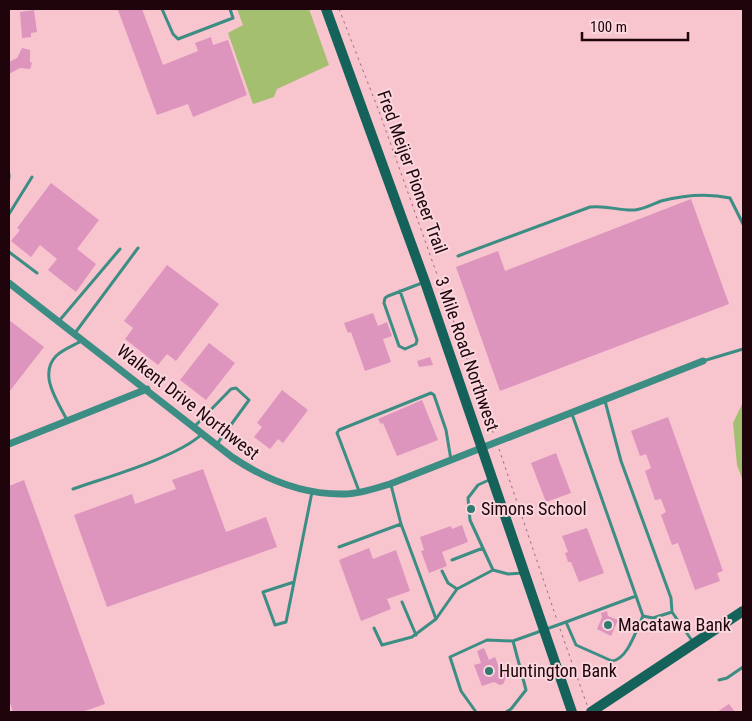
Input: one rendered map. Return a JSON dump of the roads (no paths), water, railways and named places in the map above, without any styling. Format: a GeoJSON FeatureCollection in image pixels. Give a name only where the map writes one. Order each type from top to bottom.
{"type":"FeatureCollection","features":[{"type":"Feature","properties":{"kind":"main road","name":"3 Mile Road Northwest"},"geometry":{"type":"LineString","coordinates":[[326,9],[425,282],[572,712]]}},
{"type":"Feature","properties":{"kind":"main road"},"geometry":{"type":"LineString","coordinates":[[589,709],[695,644],[743,611]]}},
{"type":"Feature","properties":{"kind":"street","name":"Walkent Drive Northwest"},"geometry":{"type":"LineString","coordinates":[[9,283],[217,445],[256,472],[295,488],[312,491],[346,494],[390,484],[702,361]]}},
{"type":"Feature","properties":{"kind":"street"},"geometry":{"type":"LineString","coordinates":[[9,444],[147,389]]}},
{"type":"Feature","properties":{"kind":"lane"},"geometry":{"type":"LineString","coordinates":[[162,9],[173,34],[178,38],[233,18],[230,9]]}},
{"type":"Feature","properties":{"kind":"lane"},"geometry":{"type":"LineString","coordinates":[[9,214],[32,177]]}},
{"type":"Feature","properties":{"kind":"lane"},"geometry":{"type":"LineString","coordinates":[[458,256],[590,207],[604,205],[618,210],[638,210],[662,201],[695,195],[716,195],[730,198],[743,224]]}},
{"type":"Feature","properties":{"kind":"lane"},"geometry":{"type":"LineString","coordinates":[[75,334],[138,248]]}},
{"type":"Feature","properties":{"kind":"lane"},"geometry":{"type":"LineString","coordinates":[[58,321],[120,249]]}},
{"type":"Feature","properties":{"kind":"lane"},"geometry":{"type":"LineString","coordinates":[[9,252],[37,274]]}},
{"type":"Feature","properties":{"kind":"lane"},"geometry":{"type":"LineString","coordinates":[[400,292],[417,340],[416,344],[405,349],[399,346],[384,302],[388,296],[425,282]]}},
{"type":"Feature","properties":{"kind":"lane"},"geometry":{"type":"LineString","coordinates":[[67,421],[51,390],[50,370],[57,355],[83,340]]}},
{"type":"Feature","properties":{"kind":"lane"},"geometry":{"type":"LineString","coordinates":[[702,361],[743,349]]}},
{"type":"Feature","properties":{"kind":"lane"},"geometry":{"type":"LineString","coordinates":[[194,426],[231,389],[236,388],[249,400],[217,445]]}},
{"type":"Feature","properties":{"kind":"lane"},"geometry":{"type":"LineString","coordinates":[[359,492],[338,438],[337,433],[339,430],[427,394],[434,395],[446,430],[448,449],[452,461]]}},
{"type":"Feature","properties":{"kind":"lane"},"geometry":{"type":"LineString","coordinates":[[604,400],[611,419],[620,462],[671,598],[672,612],[695,644]]}},
{"type":"Feature","properties":{"kind":"lane"},"geometry":{"type":"LineString","coordinates":[[566,622],[576,645],[612,661],[618,660],[624,655],[643,616],[571,413]]}},
{"type":"Feature","properties":{"kind":"lane"},"geometry":{"type":"LineString","coordinates":[[73,489],[175,452],[194,441],[202,433]]}},
{"type":"Feature","properties":{"kind":"lane"},"geometry":{"type":"LineString","coordinates":[[492,479],[478,485],[468,498],[470,520],[493,570]]}},
{"type":"Feature","properties":{"kind":"lane"},"geometry":{"type":"LineString","coordinates":[[390,484],[401,524],[436,619]]}},
{"type":"Feature","properties":{"kind":"lane"},"geometry":{"type":"LineString","coordinates":[[294,582],[263,592],[275,625],[286,622],[294,582],[312,491]]}},
{"type":"Feature","properties":{"kind":"lane"},"geometry":{"type":"LineString","coordinates":[[339,547],[401,524]]}},
{"type":"Feature","properties":{"kind":"lane"},"geometry":{"type":"LineString","coordinates":[[452,560],[483,548]]}},
{"type":"Feature","properties":{"kind":"lane"},"geometry":{"type":"LineString","coordinates":[[374,628],[382,646],[416,635],[436,619],[457,589],[493,570],[508,574],[523,573]]}},
{"type":"Feature","properties":{"kind":"lane"},"geometry":{"type":"LineString","coordinates":[[442,571],[448,583],[457,589]]}},
{"type":"Feature","properties":{"kind":"lane"},"geometry":{"type":"LineString","coordinates":[[476,712],[461,691],[450,658],[487,640],[513,641],[636,596]]}},
{"type":"Feature","properties":{"kind":"lane"},"geometry":{"type":"LineString","coordinates":[[402,602],[416,635]]}},
{"type":"Feature","properties":{"kind":"lane"},"geometry":{"type":"LineString","coordinates":[[643,616],[653,618],[672,612]]}},
{"type":"Feature","properties":{"kind":"lane"},"geometry":{"type":"LineString","coordinates":[[506,712],[511,709],[526,690],[513,641]]}},
{"type":"Feature","properties":{"kind":"lane"},"geometry":{"type":"LineString","coordinates":[[719,680],[727,678],[743,666]]}},
{"type":"Feature","properties":{"kind":"place","name":"Simons School"},"geometry":{"type":"Point","coordinates":[471,509]}},
{"type":"Feature","properties":{"kind":"place","name":"Macatawa Bank"},"geometry":{"type":"Point","coordinates":[608,625]}},
{"type":"Feature","properties":{"kind":"place","name":"Huntington Bank"},"geometry":{"type":"Point","coordinates":[489,671]}}]}
